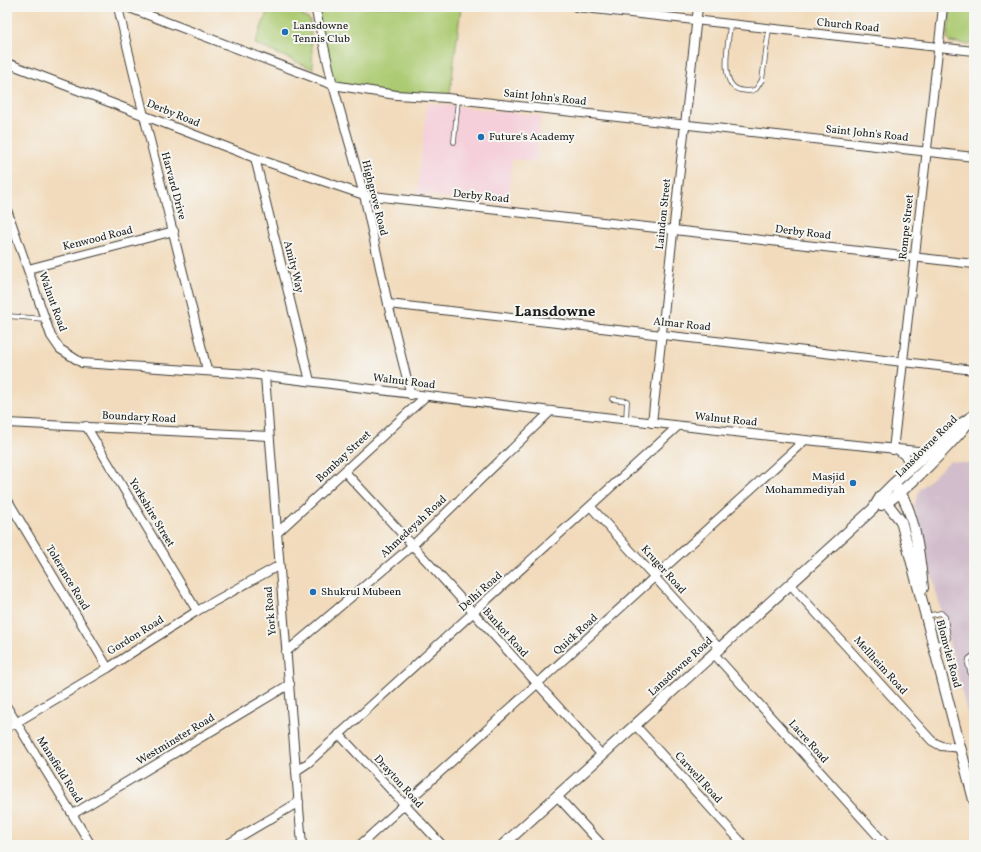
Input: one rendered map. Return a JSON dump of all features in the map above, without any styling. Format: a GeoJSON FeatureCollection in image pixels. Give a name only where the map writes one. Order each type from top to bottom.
{"type":"FeatureCollection","features":[{"type":"Feature","properties":{"kind":"street","name":"Harvard Drive"},"geometry":{"type":"LineString","coordinates":[[118,7],[142,114],[174,231],[207,370]]}},
{"type":"Feature","properties":{"kind":"street","name":"Saint John's Road"},"geometry":{"type":"LineString","coordinates":[[127,7],[333,85],[396,95],[458,99],[974,157]]}},
{"type":"Feature","properties":{"kind":"street","name":"Highgrove Road"},"geometry":{"type":"LineString","coordinates":[[315,7],[333,85],[364,196],[388,304],[411,395]]}},
{"type":"Feature","properties":{"kind":"street","name":"Church Road"},"geometry":{"type":"LineString","coordinates":[[576,7],[974,51]]}},
{"type":"Feature","properties":{"kind":"street","name":"Laindon Street"},"geometry":{"type":"LineString","coordinates":[[652,423],[698,7]]}},
{"type":"Feature","properties":{"kind":"street","name":"Rompe Street"},"geometry":{"type":"LineString","coordinates":[[895,450],[903,361],[943,7]]}},
{"type":"Feature","properties":{"kind":"street","name":"Derby Road"},"geometry":{"type":"LineString","coordinates":[[7,63],[255,158],[364,196],[673,229],[974,264]]}},
{"type":"Feature","properties":{"kind":"street","name":"Amity Way"},"geometry":{"type":"LineString","coordinates":[[255,158],[310,381]]}},
{"type":"Feature","properties":{"kind":"street","name":"Walnut Road"},"geometry":{"type":"LineString","coordinates":[[7,210],[51,336],[60,349],[70,357],[82,363],[207,370],[265,376],[411,395],[678,426],[895,450],[928,452]]}},
{"type":"Feature","properties":{"kind":"street","name":"Kenwood Road"},"geometry":{"type":"LineString","coordinates":[[28,269],[174,231]]}},
{"type":"Feature","properties":{"kind":"street","name":"Almar Road"},"geometry":{"type":"LineString","coordinates":[[388,304],[974,370]]}},
{"type":"Feature","properties":{"kind":"street","name":"York Road"},"geometry":{"type":"LineString","coordinates":[[265,376],[277,533],[278,566],[290,684],[302,845]]}},
{"type":"Feature","properties":{"kind":"street","name":"Bombay Street"},"geometry":{"type":"LineString","coordinates":[[277,533],[426,396]]}},
{"type":"Feature","properties":{"kind":"street","name":"Ahmedeyah Road"},"geometry":{"type":"LineString","coordinates":[[286,652],[413,544],[551,411]]}},
{"type":"Feature","properties":{"kind":"street","name":"Lansdowne Road"},"geometry":{"type":"LineString","coordinates":[[897,488],[911,468],[958,426],[974,415]]}},
{"type":"Feature","properties":{"kind":"street","name":"Lansdowne Road"},"geometry":{"type":"LineString","coordinates":[[503,845],[875,507],[948,446],[974,415]]}},
{"type":"Feature","properties":{"kind":"street","name":"Boundary Road"},"geometry":{"type":"LineString","coordinates":[[7,423],[269,436]]}},
{"type":"Feature","properties":{"kind":"street","name":"Yorkshire Street"},"geometry":{"type":"LineString","coordinates":[[86,426],[197,611]]}},
{"type":"Feature","properties":{"kind":"street","name":"Delhi Road"},"geometry":{"type":"LineString","coordinates":[[296,771],[308,763],[473,614],[678,426]]}},
{"type":"Feature","properties":{"kind":"street","name":"Quick Road"},"geometry":{"type":"LineString","coordinates":[[360,845],[805,440]]}},
{"type":"Feature","properties":{"kind":"street"},"geometry":{"type":"LineString","coordinates":[[895,450],[906,457],[911,468]]}},
{"type":"Feature","properties":{"kind":"street","name":"Bankot Road"},"geometry":{"type":"LineString","coordinates":[[344,472],[413,544],[473,614],[602,754]]}},
{"type":"Feature","properties":{"kind":"street","name":"Blomvlei Road"},"geometry":{"type":"LineString","coordinates":[[897,488],[905,499],[916,541],[924,590],[924,611]]}},
{"type":"Feature","properties":{"kind":"street","name":"Blomvlei Road"},"geometry":{"type":"LineString","coordinates":[[884,499],[902,521],[924,611],[972,783],[974,796]]}},
{"type":"Feature","properties":{"kind":"street","name":"Tolerance Road"},"geometry":{"type":"LineString","coordinates":[[7,500],[108,668]]}},
{"type":"Feature","properties":{"kind":"street","name":"Kruger Road"},"geometry":{"type":"LineString","coordinates":[[591,507],[655,578],[717,651]]}},
{"type":"Feature","properties":{"kind":"street","name":"Gordon Road"},"geometry":{"type":"LineString","coordinates":[[7,728],[108,668],[197,611],[278,566]]}},
{"type":"Feature","properties":{"kind":"street","name":"Mellheim Road"},"geometry":{"type":"LineString","coordinates":[[790,584],[932,741],[941,746],[961,748]]}},
{"type":"Feature","properties":{"kind":"street","name":"Lacre Road"},"geometry":{"type":"LineString","coordinates":[[717,651],[886,845]]}},
{"type":"Feature","properties":{"kind":"street","name":"Westminster Road"},"geometry":{"type":"LineString","coordinates":[[73,814],[290,684]]}},
{"type":"Feature","properties":{"kind":"street","name":"Mansfield Road"},"geometry":{"type":"LineString","coordinates":[[7,707],[91,845]]}},
{"type":"Feature","properties":{"kind":"street","name":"Carwell Road"},"geometry":{"type":"LineString","coordinates":[[635,725],[744,845]]}},
{"type":"Feature","properties":{"kind":"street","name":"Drayton Road"},"geometry":{"type":"LineString","coordinates":[[339,734],[442,845]]}},
{"type":"Feature","properties":{"kind":"street"},"geometry":{"type":"LineString","coordinates":[[557,796],[602,845]]}},
{"type":"Feature","properties":{"kind":"street"},"geometry":{"type":"LineString","coordinates":[[226,845],[299,802]]}},
{"type":"Feature","properties":{"kind":"lane"},"geometry":{"type":"LineString","coordinates":[[730,24],[728,78],[733,86],[746,91],[756,89],[762,80],[769,29]]}},
{"type":"Feature","properties":{"kind":"lane"},"geometry":{"type":"LineString","coordinates":[[454,142],[458,99]]}},
{"type":"Feature","properties":{"kind":"lane"},"geometry":{"type":"LineString","coordinates":[[7,316],[45,319]]}},
{"type":"Feature","properties":{"kind":"lane"},"geometry":{"type":"LineString","coordinates":[[612,399],[627,401],[626,420]]}},
{"type":"Feature","properties":{"kind":"lane"},"geometry":{"type":"LineString","coordinates":[[924,611],[941,613],[944,617],[948,638],[944,642],[933,645]]}},
{"type":"Feature","properties":{"kind":"lane"},"geometry":{"type":"LineString","coordinates":[[974,655],[969,659],[968,664],[974,686]]}},
{"type":"Feature","properties":{"kind":"shaded area","name":"Future's Academy"},"geometry":{"type":"Polygon","coordinates":[[[427,103],[541,116],[536,162],[512,159],[508,204],[417,194],[427,103]]]}},
{"type":"Feature","properties":{"kind":"shaded area"},"geometry":{"type":"Polygon","coordinates":[[[950,461],[974,464],[974,739],[914,506],[919,490],[950,461]]]}},
{"type":"Feature","properties":{"kind":"green space","name":"Lansdowne Tennis Club"},"geometry":{"type":"Polygon","coordinates":[[[269,7],[288,7],[310,20],[313,69],[255,44],[269,7]]]}},
{"type":"Feature","properties":{"kind":"green space"},"geometry":{"type":"Polygon","coordinates":[[[315,7],[461,7],[449,101],[334,88],[315,7]]]}},
{"type":"Feature","properties":{"kind":"green space"},"geometry":{"type":"Polygon","coordinates":[[[951,7],[974,7],[974,45],[949,42],[947,38],[951,7]]]}},
{"type":"Feature","properties":{"kind":"place","name":"Lansdowne Tennis Club"},"geometry":{"type":"Point","coordinates":[285,32]}},
{"type":"Feature","properties":{"kind":"place","name":"Future's Academy"},"geometry":{"type":"Point","coordinates":[481,137]}},
{"type":"Feature","properties":{"kind":"place","name":"Masjid Mohammediyah"},"geometry":{"type":"Point","coordinates":[853,483]}},
{"type":"Feature","properties":{"kind":"place","name":"Shukrul Mubeen"},"geometry":{"type":"Point","coordinates":[313,592]}},
{"type":"Feature","properties":{"kind":"district","name":"Lansdowne"},"geometry":{"type":"Point","coordinates":[555,312]}}]}
